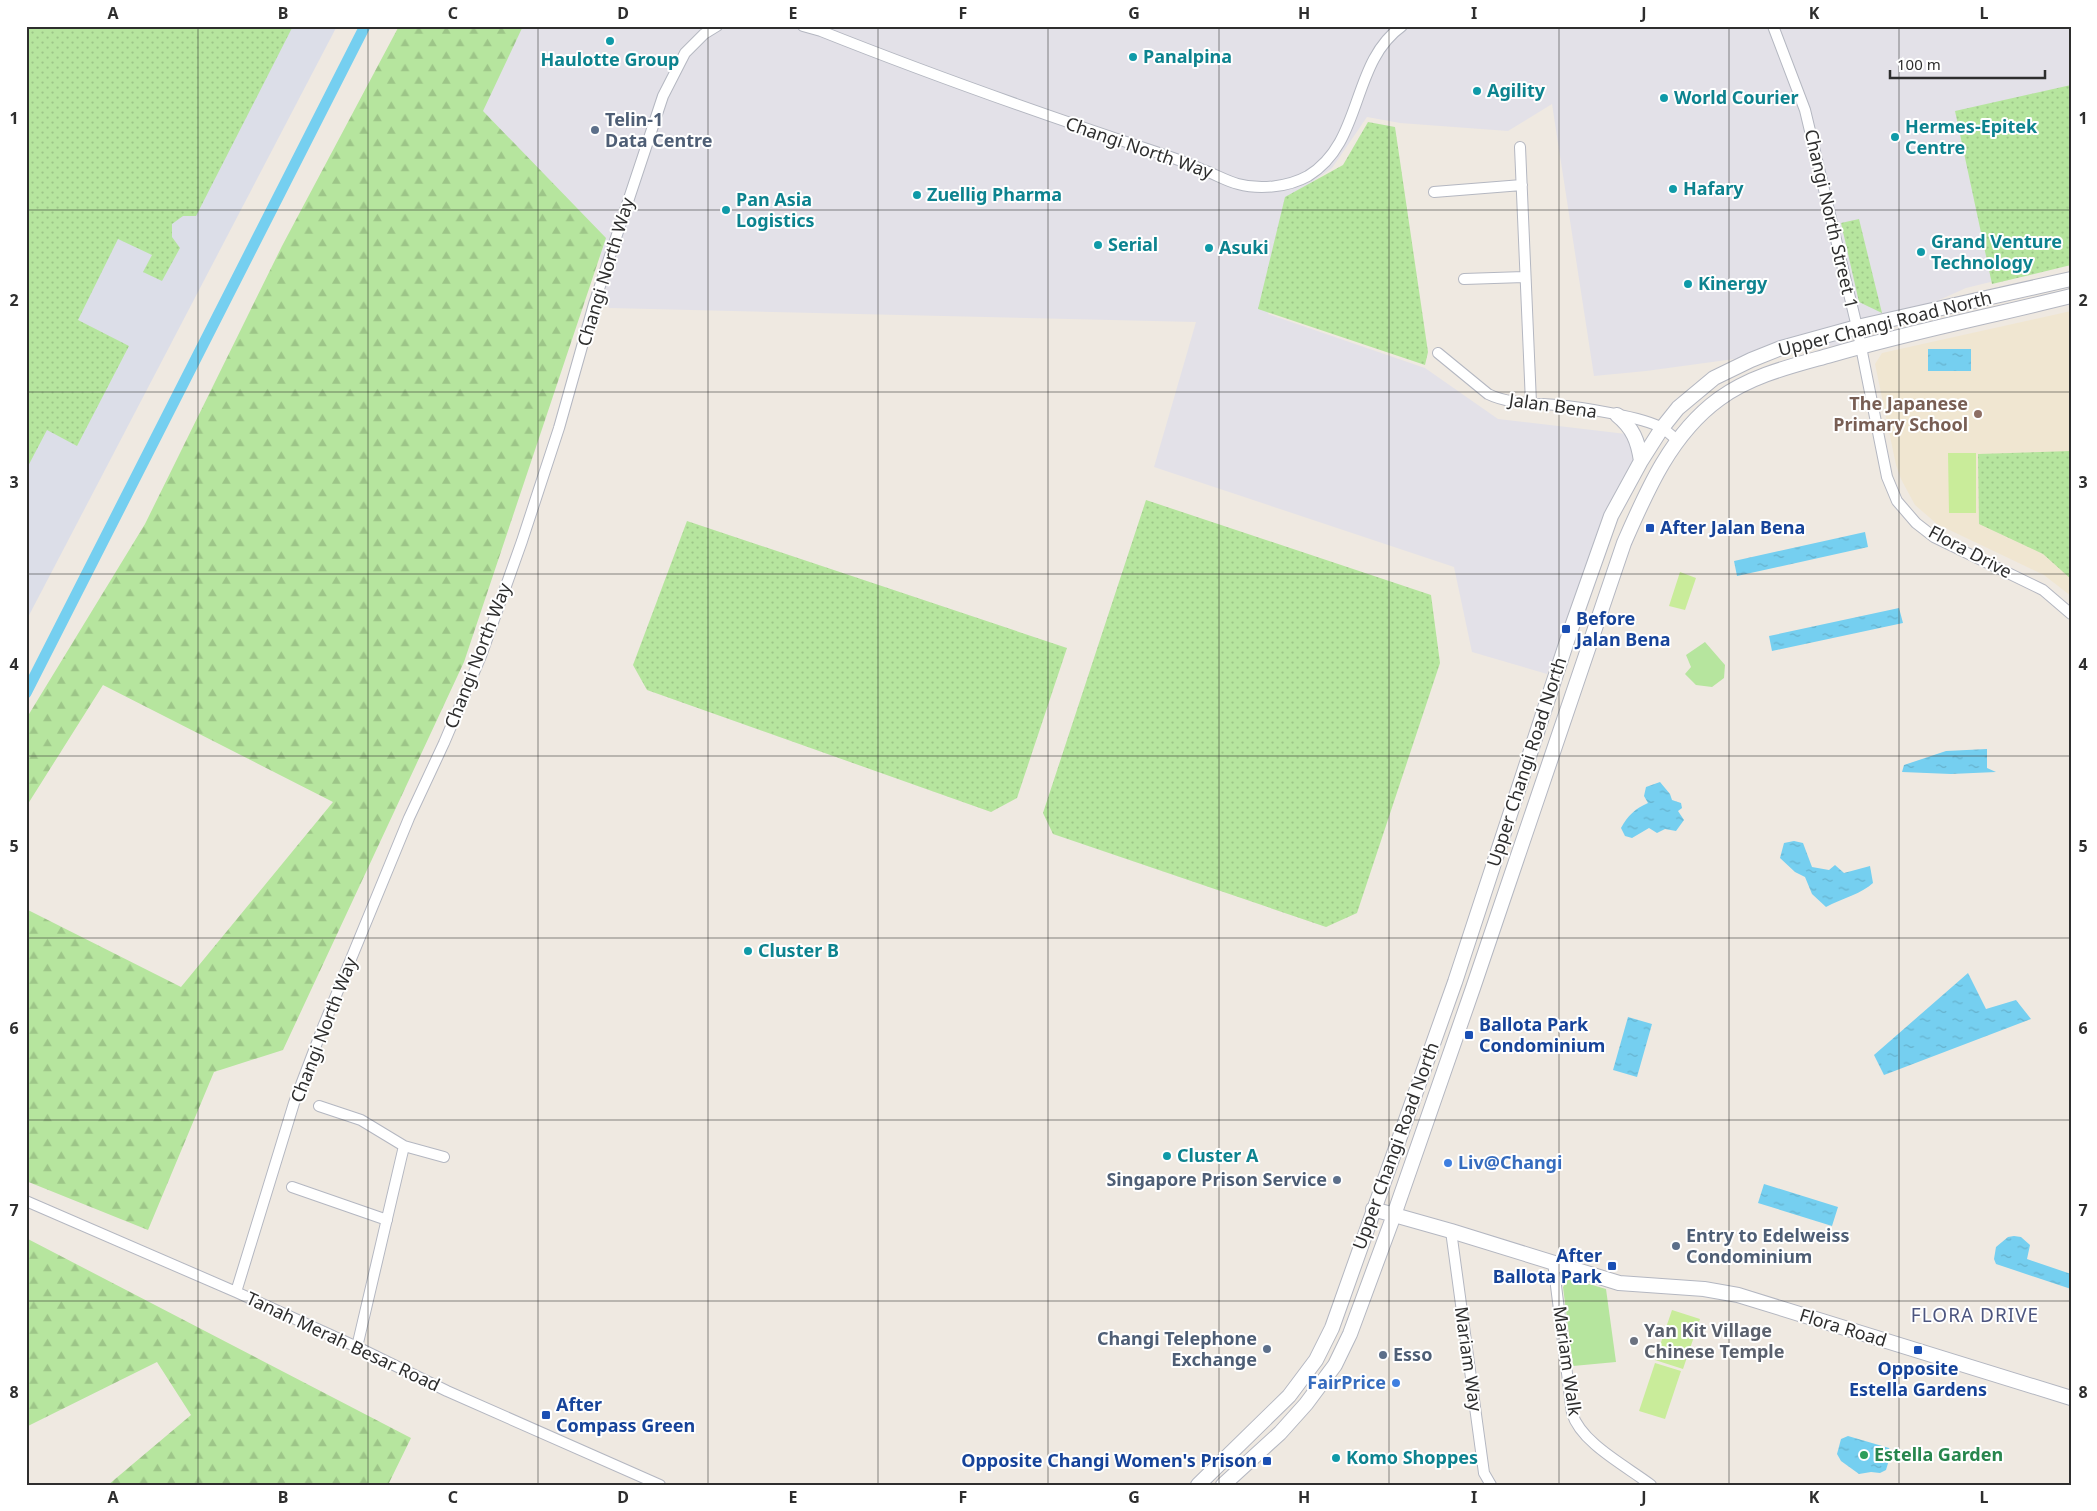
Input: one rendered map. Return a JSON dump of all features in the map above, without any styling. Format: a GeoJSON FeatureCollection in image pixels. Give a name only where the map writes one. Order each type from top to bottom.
{"type":"FeatureCollection","features":[{"type":"Feature","properties":{"kind":"street","name":"Changi North Way"},"geometry":{"type":"LineString","coordinates":[[236,1292],[294,1103],[323,1027],[409,818],[444,743],[481,656],[525,532],[594,304],[663,96],[685,53],[704,34],[717,26]]}},
{"type":"Feature","properties":{"kind":"street","name":"Changi North Way"},"geometry":{"type":"LineString","coordinates":[[803,26],[1058,119],[1184,161],[1238,184],[1266,187],[1287,184],[1308,176],[1324,163],[1350,124],[1362,81],[1372,60],[1386,39],[1402,26]]}},
{"type":"Feature","properties":{"kind":"street","name":"Changi North Street 1"},"geometry":{"type":"LineString","coordinates":[[1773,26],[1805,110],[1857,327]]}},
{"type":"Feature","properties":{"kind":"street"},"geometry":{"type":"LineString","coordinates":[[1520,147],[1524,277],[1531,403]]}},
{"type":"Feature","properties":{"kind":"street"},"geometry":{"type":"LineString","coordinates":[[1434,192],[1522,185]]}},
{"type":"Feature","properties":{"kind":"street"},"geometry":{"type":"LineString","coordinates":[[1464,278],[1524,277]]}},
{"type":"Feature","properties":{"kind":"street","name":"Upper Changi Road North"},"geometry":{"type":"LineString","coordinates":[[1198,1485],[1289,1396],[1316,1360],[1332,1328],[1453,988],[1504,829],[1611,516],[1641,461],[1662,428],[1678,408],[1718,376],[1781,348],[1857,327],[2071,279]]}},
{"type":"Feature","properties":{"kind":"street","name":"Upper Changi Road North"},"geometry":{"type":"LineString","coordinates":[[1223,1485],[1287,1425],[1311,1398],[1335,1365],[1362,1305],[1624,543],[1643,498],[1677,440],[1719,399],[1753,379],[1860,346],[2071,296]]}},
{"type":"Feature","properties":{"kind":"street","name":"Flora Drive"},"geometry":{"type":"LineString","coordinates":[[1857,327],[1887,477],[1897,501],[1916,523],[1934,537],[2043,590],[2071,614]]}},
{"type":"Feature","properties":{"kind":"street","name":"Jalan Bena"},"geometry":{"type":"LineString","coordinates":[[1438,353],[1495,398],[1565,406],[1648,422],[1662,428],[1677,440]]}},
{"type":"Feature","properties":{"kind":"street"},"geometry":{"type":"LineString","coordinates":[[1617,415],[1626,422],[1637,439],[1641,461]]}},
{"type":"Feature","properties":{"kind":"street"},"geometry":{"type":"LineString","coordinates":[[1504,829],[1528,826]]}},
{"type":"Feature","properties":{"kind":"street"},"geometry":{"type":"LineString","coordinates":[[319,1106],[361,1120],[404,1146],[444,1157]]}},
{"type":"Feature","properties":{"kind":"street"},"geometry":{"type":"LineString","coordinates":[[357,1347],[404,1146]]}},
{"type":"Feature","properties":{"kind":"street"},"geometry":{"type":"LineString","coordinates":[[292,1187],[387,1220]]}},
{"type":"Feature","properties":{"kind":"street","name":"Tanah Merah Besar Road"},"geometry":{"type":"LineString","coordinates":[[26,1201],[236,1292],[357,1347],[447,1391],[660,1485]]}},
{"type":"Feature","properties":{"kind":"street"},"geometry":{"type":"LineString","coordinates":[[1373,1209],[1553,1262]]}},
{"type":"Feature","properties":{"kind":"street","name":"Mariam Way"},"geometry":{"type":"LineString","coordinates":[[1451,1231],[1484,1473],[1491,1485]]}},
{"type":"Feature","properties":{"kind":"street","name":"Flora Road"},"geometry":{"type":"LineString","coordinates":[[1553,1262],[1619,1283],[1704,1289],[1738,1295],[2071,1398]]}},
{"type":"Feature","properties":{"kind":"street","name":"Mariam Walk"},"geometry":{"type":"LineString","coordinates":[[1553,1262],[1572,1413],[1576,1425],[1591,1442],[1651,1485]]}},
{"type":"Feature","properties":{"kind":"shaded area"},"geometry":{"type":"Polygon","coordinates":[[[26,26],[337,26],[26,621],[26,26]]]}},
{"type":"Feature","properties":{"kind":"shaded area"},"geometry":{"type":"Polygon","coordinates":[[[516,26],[2071,26],[2071,262],[1966,288],[1838,345],[1646,371],[1594,376],[1552,104],[1508,131],[1400,123],[1367,117],[1332,168],[1295,194],[1268,314],[1425,368],[1498,419],[1643,436],[1547,674],[1472,652],[1454,567],[1154,467],[1196,322],[609,308],[597,240],[473,111],[516,26]]]}},
{"type":"Feature","properties":{"kind":"shaded area","name":"The Japanese Primary School"},"geometry":{"type":"Polygon","coordinates":[[[2071,311],[2071,596],[2044,575],[1937,524],[1915,505],[1896,465],[1875,364],[1882,353],[2071,311]]]}},
{"type":"Feature","properties":{"kind":"green space"},"geometry":{"type":"Polygon","coordinates":[[[26,26],[293,26],[196,216],[183,216],[172,224],[172,237],[180,248],[162,281],[143,272],[152,255],[118,239],[78,320],[129,346],[77,446],[47,430],[26,470],[26,26]]]}},
{"type":"Feature","properties":{"kind":"green space"},"geometry":{"type":"Polygon","coordinates":[[[399,26],[523,26],[483,111],[606,238],[464,662],[283,1050],[214,1072],[148,1230],[26,1181],[26,909],[181,987],[333,802],[103,685],[26,807],[26,719],[145,524],[282,246],[399,26]]]}},
{"type":"Feature","properties":{"kind":"green space"},"geometry":{"type":"Polygon","coordinates":[[[2071,85],[2071,265],[1992,284],[1955,111],[2071,85]]]}},
{"type":"Feature","properties":{"kind":"green space"},"geometry":{"type":"Polygon","coordinates":[[[1368,122],[1395,127],[1428,352],[1425,365],[1258,309],[1285,197],[1343,165],[1368,122]]]}},
{"type":"Feature","properties":{"kind":"green space"},"geometry":{"type":"Polygon","coordinates":[[[1859,219],[1882,313],[1859,302],[1841,223],[1859,219]]]}},
{"type":"Feature","properties":{"kind":"green space"},"geometry":{"type":"Polygon","coordinates":[[[2071,451],[2071,579],[2043,554],[1979,524],[1978,454],[2071,451]]]}},
{"type":"Feature","properties":{"kind":"green space"},"geometry":{"type":"Polygon","coordinates":[[[1948,453],[1976,453],[1976,513],[1949,513],[1948,453]]]}},
{"type":"Feature","properties":{"kind":"green space"},"geometry":{"type":"Polygon","coordinates":[[[1146,500],[1431,595],[1440,663],[1357,913],[1326,927],[1053,834],[1043,813],[1146,500]]]}},
{"type":"Feature","properties":{"kind":"green space"},"geometry":{"type":"Polygon","coordinates":[[[687,521],[1067,648],[1017,798],[991,812],[647,690],[633,665],[687,521]]]}},
{"type":"Feature","properties":{"kind":"green space"},"geometry":{"type":"Polygon","coordinates":[[[1680,572],[1696,578],[1685,610],[1669,606],[1680,572]]]}},
{"type":"Feature","properties":{"kind":"green space"},"geometry":{"type":"Polygon","coordinates":[[[1705,642],[1725,665],[1724,678],[1712,687],[1696,685],[1685,674],[1691,667],[1686,655],[1705,642]]]}},
{"type":"Feature","properties":{"kind":"green space"},"geometry":{"type":"Polygon","coordinates":[[[26,1238],[411,1438],[388,1485],[108,1485],[191,1415],[157,1362],[26,1427],[26,1238]]]}},
{"type":"Feature","properties":{"kind":"green space"},"geometry":{"type":"Polygon","coordinates":[[[1572,1279],[1606,1289],[1616,1362],[1573,1366],[1563,1287],[1568,1280],[1572,1279]]]}},
{"type":"Feature","properties":{"kind":"green space"},"geometry":{"type":"Polygon","coordinates":[[[1672,1310],[1700,1319],[1683,1369],[1655,1360],[1672,1310]]]}},
{"type":"Feature","properties":{"kind":"green space"},"geometry":{"type":"Polygon","coordinates":[[[1655,1363],[1681,1371],[1665,1419],[1639,1411],[1655,1363]]]}},
{"type":"Feature","properties":{"kind":"water"},"geometry":{"type":"Polygon","coordinates":[[[1928,349],[1971,349],[1971,371],[1928,371],[1928,349]]]}},
{"type":"Feature","properties":{"kind":"water"},"geometry":{"type":"Polygon","coordinates":[[[1865,532],[1868,547],[1737,576],[1734,561],[1865,532]]]}},
{"type":"Feature","properties":{"kind":"water"},"geometry":{"type":"Polygon","coordinates":[[[1899,608],[1903,623],[1772,651],[1769,636],[1899,608]]]}},
{"type":"Feature","properties":{"kind":"water"},"geometry":{"type":"Polygon","coordinates":[[[1987,749],[1987,768],[1996,772],[1951,774],[1902,772],[1904,765],[1946,751],[1987,749]]]}},
{"type":"Feature","properties":{"kind":"water"},"geometry":{"type":"Polygon","coordinates":[[[1660,782],[1670,794],[1672,800],[1681,803],[1682,808],[1678,811],[1684,820],[1676,831],[1665,829],[1657,833],[1649,828],[1632,838],[1625,836],[1621,828],[1626,819],[1648,803],[1644,796],[1646,787],[1660,782]]]}},
{"type":"Feature","properties":{"kind":"water"},"geometry":{"type":"Polygon","coordinates":[[[1794,841],[1803,843],[1812,867],[1829,870],[1835,865],[1844,873],[1870,866],[1873,883],[1858,893],[1826,907],[1812,894],[1805,877],[1795,872],[1780,858],[1784,843],[1794,841]]]}},
{"type":"Feature","properties":{"kind":"water"},"geometry":{"type":"Polygon","coordinates":[[[1968,973],[1986,1009],[2016,1000],[2031,1019],[1884,1075],[1874,1055],[1968,973]]]}},
{"type":"Feature","properties":{"kind":"water"},"geometry":{"type":"Polygon","coordinates":[[[1628,1017],[1652,1024],[1637,1077],[1613,1070],[1628,1017]]]}},
{"type":"Feature","properties":{"kind":"water"},"geometry":{"type":"Polygon","coordinates":[[[1764,1184],[1838,1207],[1832,1226],[1758,1203],[1764,1184]]]}},
{"type":"Feature","properties":{"kind":"water"},"geometry":{"type":"Polygon","coordinates":[[[2008,1237],[2021,1237],[2030,1245],[2027,1259],[2071,1274],[2071,1289],[1996,1264],[1994,1259],[1996,1247],[2008,1237]]]}},
{"type":"Feature","properties":{"kind":"water","name":"Estella Garden"},"geometry":{"type":"Polygon","coordinates":[[[1848,1436],[1889,1448],[1891,1453],[1886,1470],[1880,1473],[1859,1474],[1841,1461],[1837,1454],[1841,1439],[1848,1436]]]}},
{"type":"Feature","properties":{"kind":"waterway"},"geometry":{"type":"LineString","coordinates":[[26,693],[365,26]]}},
{"type":"Feature","properties":{"kind":"place","name":"Haulotte Group"},"geometry":{"type":"Point","coordinates":[610,41]}},
{"type":"Feature","properties":{"kind":"place","name":"Panalpina"},"geometry":{"type":"Point","coordinates":[1133,57]}},
{"type":"Feature","properties":{"kind":"place","name":"Agility"},"geometry":{"type":"Point","coordinates":[1477,91]}},
{"type":"Feature","properties":{"kind":"place","name":"World Courier"},"geometry":{"type":"Point","coordinates":[1664,98]}},
{"type":"Feature","properties":{"kind":"place","name":"Telin-1 Data Centre"},"geometry":{"type":"Point","coordinates":[595,130]}},
{"type":"Feature","properties":{"kind":"place","name":"Hermes-Epitek Centre"},"geometry":{"type":"Point","coordinates":[1895,137]}},
{"type":"Feature","properties":{"kind":"place","name":"Hafary"},"geometry":{"type":"Point","coordinates":[1673,189]}},
{"type":"Feature","properties":{"kind":"place","name":"Zuellig Pharma"},"geometry":{"type":"Point","coordinates":[917,195]}},
{"type":"Feature","properties":{"kind":"place","name":"Pan Asia Logistics"},"geometry":{"type":"Point","coordinates":[726,210]}},
{"type":"Feature","properties":{"kind":"place","name":"Serial"},"geometry":{"type":"Point","coordinates":[1098,245]}},
{"type":"Feature","properties":{"kind":"place","name":"Asuki"},"geometry":{"type":"Point","coordinates":[1209,248]}},
{"type":"Feature","properties":{"kind":"place","name":"Grand Venture Technology"},"geometry":{"type":"Point","coordinates":[1921,252]}},
{"type":"Feature","properties":{"kind":"place","name":"Kinergy"},"geometry":{"type":"Point","coordinates":[1688,284]}},
{"type":"Feature","properties":{"kind":"place","name":"The Japanese Primary School"},"geometry":{"type":"Point","coordinates":[1978,414]}},
{"type":"Feature","properties":{"kind":"place","name":"After Jalan Bena"},"geometry":{"type":"Point","coordinates":[1650,528]}},
{"type":"Feature","properties":{"kind":"place","name":"Before Jalan Bena"},"geometry":{"type":"Point","coordinates":[1566,629]}},
{"type":"Feature","properties":{"kind":"place","name":"Cluster B"},"geometry":{"type":"Point","coordinates":[748,951]}},
{"type":"Feature","properties":{"kind":"place","name":"Ballota Park Condominium"},"geometry":{"type":"Point","coordinates":[1469,1035]}},
{"type":"Feature","properties":{"kind":"place","name":"Cluster A"},"geometry":{"type":"Point","coordinates":[1167,1156]}},
{"type":"Feature","properties":{"kind":"place","name":"Liv@Changi"},"geometry":{"type":"Point","coordinates":[1448,1163]}},
{"type":"Feature","properties":{"kind":"place","name":"Singapore Prison Service"},"geometry":{"type":"Point","coordinates":[1337,1180]}},
{"type":"Feature","properties":{"kind":"place","name":"Entry to Edelweiss Condominium"},"geometry":{"type":"Point","coordinates":[1676,1246]}},
{"type":"Feature","properties":{"kind":"place","name":"After Ballota Park"},"geometry":{"type":"Point","coordinates":[1612,1266]}},
{"type":"Feature","properties":{"kind":"place","name":"Yan Kit Village Chinese Temple"},"geometry":{"type":"Point","coordinates":[1634,1341]}},
{"type":"Feature","properties":{"kind":"place","name":"Changi Telephone Exchange"},"geometry":{"type":"Point","coordinates":[1267,1349]}},
{"type":"Feature","properties":{"kind":"place","name":"Opposite Estella Gardens"},"geometry":{"type":"Point","coordinates":[1918,1350]}},
{"type":"Feature","properties":{"kind":"place","name":"Esso"},"geometry":{"type":"Point","coordinates":[1383,1355]}},
{"type":"Feature","properties":{"kind":"place","name":"FairPrice"},"geometry":{"type":"Point","coordinates":[1396,1383]}},
{"type":"Feature","properties":{"kind":"place","name":"After Compass Green"},"geometry":{"type":"Point","coordinates":[546,1415]}},
{"type":"Feature","properties":{"kind":"place","name":"Estella Garden"},"geometry":{"type":"Point","coordinates":[1864,1455]}},
{"type":"Feature","properties":{"kind":"place","name":"Komo Shoppes"},"geometry":{"type":"Point","coordinates":[1336,1458]}},
{"type":"Feature","properties":{"kind":"place","name":"Opposite Changi Women's Prison"},"geometry":{"type":"Point","coordinates":[1267,1461]}},
{"type":"Feature","properties":{"kind":"district","name":"FLORA DRIVE"},"geometry":{"type":"Point","coordinates":[1975,1315]}}]}
